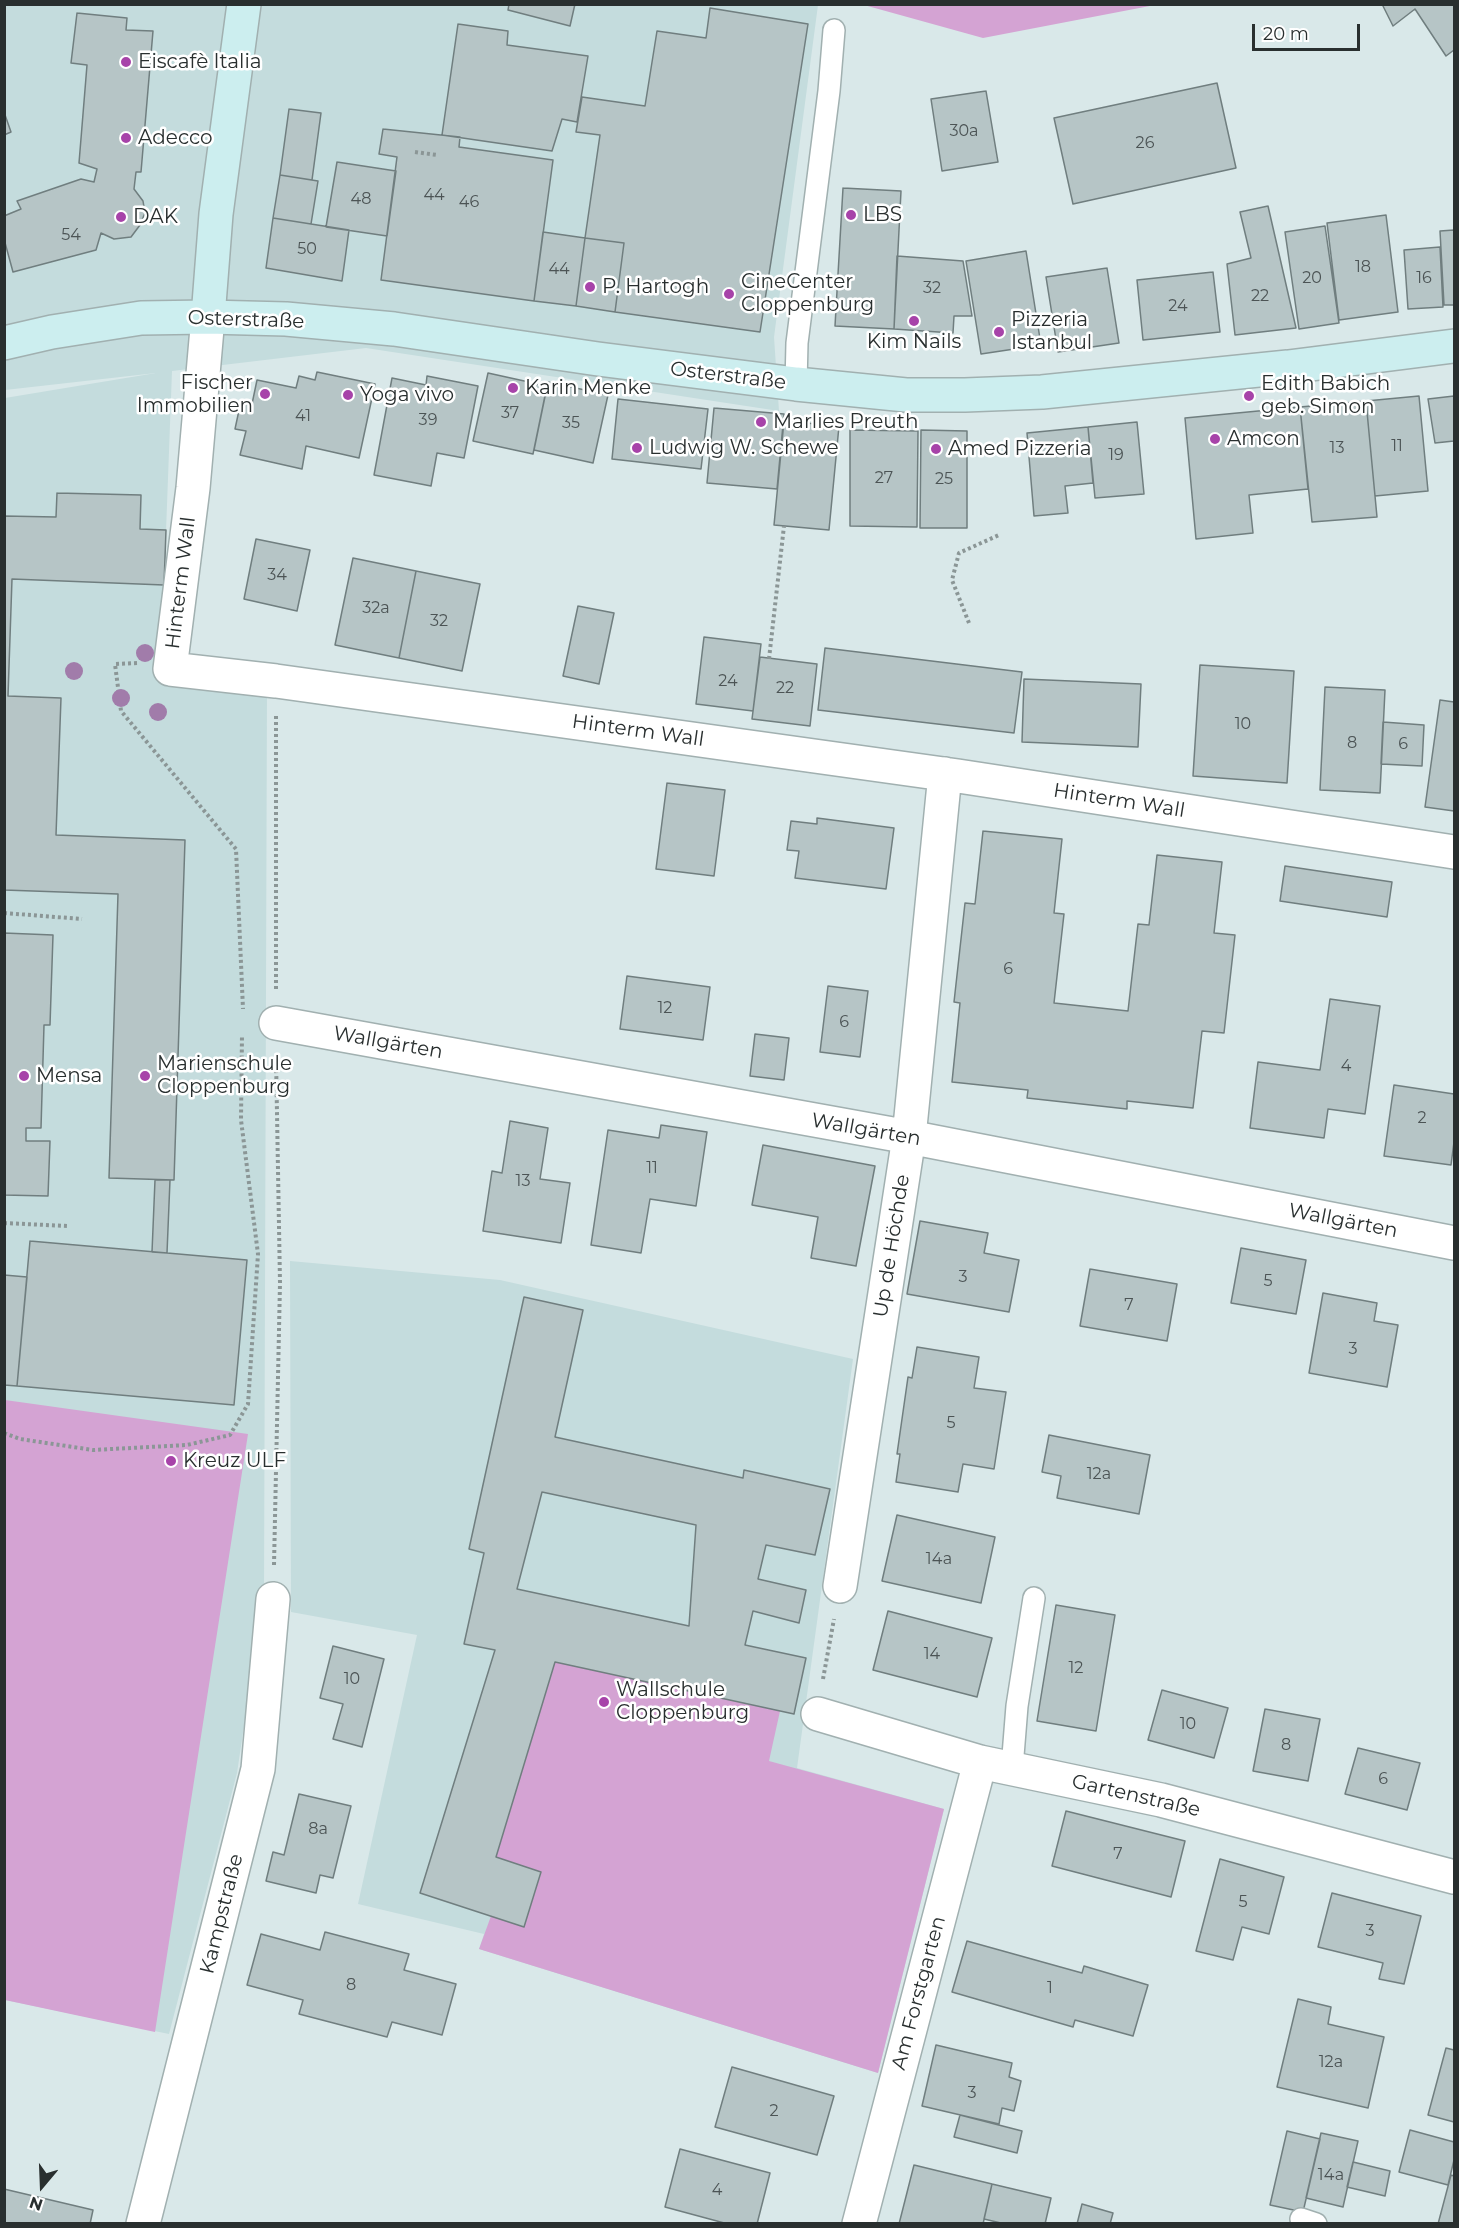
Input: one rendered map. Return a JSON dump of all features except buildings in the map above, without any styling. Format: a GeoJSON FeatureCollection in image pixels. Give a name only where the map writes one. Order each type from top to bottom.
{"type":"FeatureCollection","features":[{"type":"Feature","properties":{"kind":"street"},"geometry":{"type":"LineString","coordinates":[[208,317],[216,214],[244,4]]}},
{"type":"Feature","properties":{"kind":"street","name":"Osterstraße"},"geometry":{"type":"LineString","coordinates":[[4,343],[123,320],[208,317],[296,320],[394,329],[598,359],[796,384],[906,395],[965,396],[1042,392],[1288,367],[1455,346]]}},
{"type":"Feature","properties":{"kind":"street","name":"Hinterm Wall"},"geometry":{"type":"LineString","coordinates":[[208,317],[192,488],[170,669],[276,681],[945,774],[1455,852]]}},
{"type":"Feature","properties":{"kind":"street","name":"Up de Höchde"},"geometry":{"type":"LineString","coordinates":[[840,1586],[909,1137],[945,774]]}},
{"type":"Feature","properties":{"kind":"street","name":"Wallgärten"},"geometry":{"type":"LineString","coordinates":[[276,1023],[909,1137],[1455,1243]]}},
{"type":"Feature","properties":{"kind":"street","name":"Kampstraße"},"geometry":{"type":"LineString","coordinates":[[143,2223],[258,1769],[273,1599]]}},
{"type":"Feature","properties":{"kind":"street","name":"Gartenstraße"},"geometry":{"type":"LineString","coordinates":[[818,1714],[980,1762],[1161,1800],[1455,1877]]}},
{"type":"Feature","properties":{"kind":"street","name":"Am Forstgarten"},"geometry":{"type":"LineString","coordinates":[[859,2223],[980,1762]]}},
{"type":"Feature","properties":{"kind":"lane"},"geometry":{"type":"LineString","coordinates":[[796,384],[797,343],[829,91],[834,30]]}},
{"type":"Feature","properties":{"kind":"lane"},"geometry":{"type":"LineString","coordinates":[[1012,1768],[1017,1706],[1034,1598]]}},
{"type":"Feature","properties":{"kind":"path"},"geometry":{"type":"LineString","coordinates":[[415,152],[437,155]]}},
{"type":"Feature","properties":{"kind":"path"},"geometry":{"type":"LineString","coordinates":[[769,659],[784,526]]}},
{"type":"Feature","properties":{"kind":"path"},"geometry":{"type":"LineString","coordinates":[[969,623],[952,580],[959,553],[999,535]]}},
{"type":"Feature","properties":{"kind":"path"},"geometry":{"type":"LineString","coordinates":[[171,661],[115,664],[121,711],[236,849],[243,1013]]}},
{"type":"Feature","properties":{"kind":"path"},"geometry":{"type":"LineString","coordinates":[[273,1599],[280,1283],[276,1023],[276,681]]}},
{"type":"Feature","properties":{"kind":"path"},"geometry":{"type":"LineString","coordinates":[[4,913],[82,919]]}},
{"type":"Feature","properties":{"kind":"path"},"geometry":{"type":"LineString","coordinates":[[4,1433],[20,1439],[93,1450],[187,1445],[230,1435],[248,1404],[258,1254],[241,1120],[242,1024]]}},
{"type":"Feature","properties":{"kind":"path"},"geometry":{"type":"LineString","coordinates":[[4,1223],[67,1226]]}},
{"type":"Feature","properties":{"kind":"path"},"geometry":{"type":"LineString","coordinates":[[818,1714],[840,1586]]}},
{"type":"Feature","properties":{"kind":"shaded area"},"geometry":{"type":"Polygon","coordinates":[[[864,4],[1155,5],[983,38],[864,4]]]}},
{"type":"Feature","properties":{"kind":"shaded area"},"geometry":{"type":"Polygon","coordinates":[[[5,5],[818,5],[774,337],[779,411],[366,348],[172,371],[164,585],[157,662],[267,688],[264,1592],[237,1773],[169,2034],[5,2000],[5,398],[156,373],[5,390],[5,5]]]}},
{"type":"Feature","properties":{"kind":"shaded area","name":"Wallschule Cloppenburg"},"geometry":{"type":"Polygon","coordinates":[[[290,1261],[500,1280],[853,1359],[797,1768],[944,1809],[878,2073],[479,1949],[484,1934],[358,1904],[417,1635],[291,1612],[290,1261]]]}},
{"type":"Feature","properties":{"kind":"shaded area"},"geometry":{"type":"Polygon","coordinates":[[[5,1400],[248,1434],[155,2032],[5,2000],[5,1400]]]}},
{"type":"Feature","properties":{"kind":"shaded area"},"geometry":{"type":"Polygon","coordinates":[[[555,1662],[780,1711],[769,1761],[944,1809],[878,2073],[479,1949],[491,1916],[524,1927],[541,1873],[496,1857],[555,1662]]]}},
{"type":"Feature","properties":{"kind":"place","name":"Eiscafè Italia"},"geometry":{"type":"Point","coordinates":[126,62]}},
{"type":"Feature","properties":{"kind":"place","name":"Adecco"},"geometry":{"type":"Point","coordinates":[126,138]}},
{"type":"Feature","properties":{"kind":"place","name":"LBS"},"geometry":{"type":"Point","coordinates":[851,215]}},
{"type":"Feature","properties":{"kind":"place","name":"DAK"},"geometry":{"type":"Point","coordinates":[121,217]}},
{"type":"Feature","properties":{"kind":"place","name":"P. Hartogh"},"geometry":{"type":"Point","coordinates":[590,287]}},
{"type":"Feature","properties":{"kind":"place","name":"CineCenter Cloppenburg"},"geometry":{"type":"Point","coordinates":[729,294]}},
{"type":"Feature","properties":{"kind":"place","name":"Kim Nails"},"geometry":{"type":"Point","coordinates":[914,321]}},
{"type":"Feature","properties":{"kind":"place","name":"Pizzeria Istanbul"},"geometry":{"type":"Point","coordinates":[999,332]}},
{"type":"Feature","properties":{"kind":"place","name":"Karin Menke"},"geometry":{"type":"Point","coordinates":[513,388]}},
{"type":"Feature","properties":{"kind":"place","name":"Fischer Immobilien"},"geometry":{"type":"Point","coordinates":[265,394]}},
{"type":"Feature","properties":{"kind":"place","name":"Yoga vivo"},"geometry":{"type":"Point","coordinates":[348,395]}},
{"type":"Feature","properties":{"kind":"place","name":"Edith Babich geb. Simon"},"geometry":{"type":"Point","coordinates":[1249,396]}},
{"type":"Feature","properties":{"kind":"place","name":"Marlies Preuth"},"geometry":{"type":"Point","coordinates":[761,422]}},
{"type":"Feature","properties":{"kind":"place","name":"Amcon"},"geometry":{"type":"Point","coordinates":[1215,439]}},
{"type":"Feature","properties":{"kind":"place","name":"Ludwig W. Schewe"},"geometry":{"type":"Point","coordinates":[637,448]}},
{"type":"Feature","properties":{"kind":"place","name":"Amed Pizzeria"},"geometry":{"type":"Point","coordinates":[936,449]}},
{"type":"Feature","properties":{"kind":"place","name":"Mensa"},"geometry":{"type":"Point","coordinates":[24,1076]}},
{"type":"Feature","properties":{"kind":"place","name":"Marienschule Cloppenburg"},"geometry":{"type":"Point","coordinates":[145,1076]}},
{"type":"Feature","properties":{"kind":"place","name":"Kreuz ULF"},"geometry":{"type":"Point","coordinates":[171,1461]}},
{"type":"Feature","properties":{"kind":"place","name":"Wallschule Cloppenburg"},"geometry":{"type":"Point","coordinates":[604,1702]}}]}
